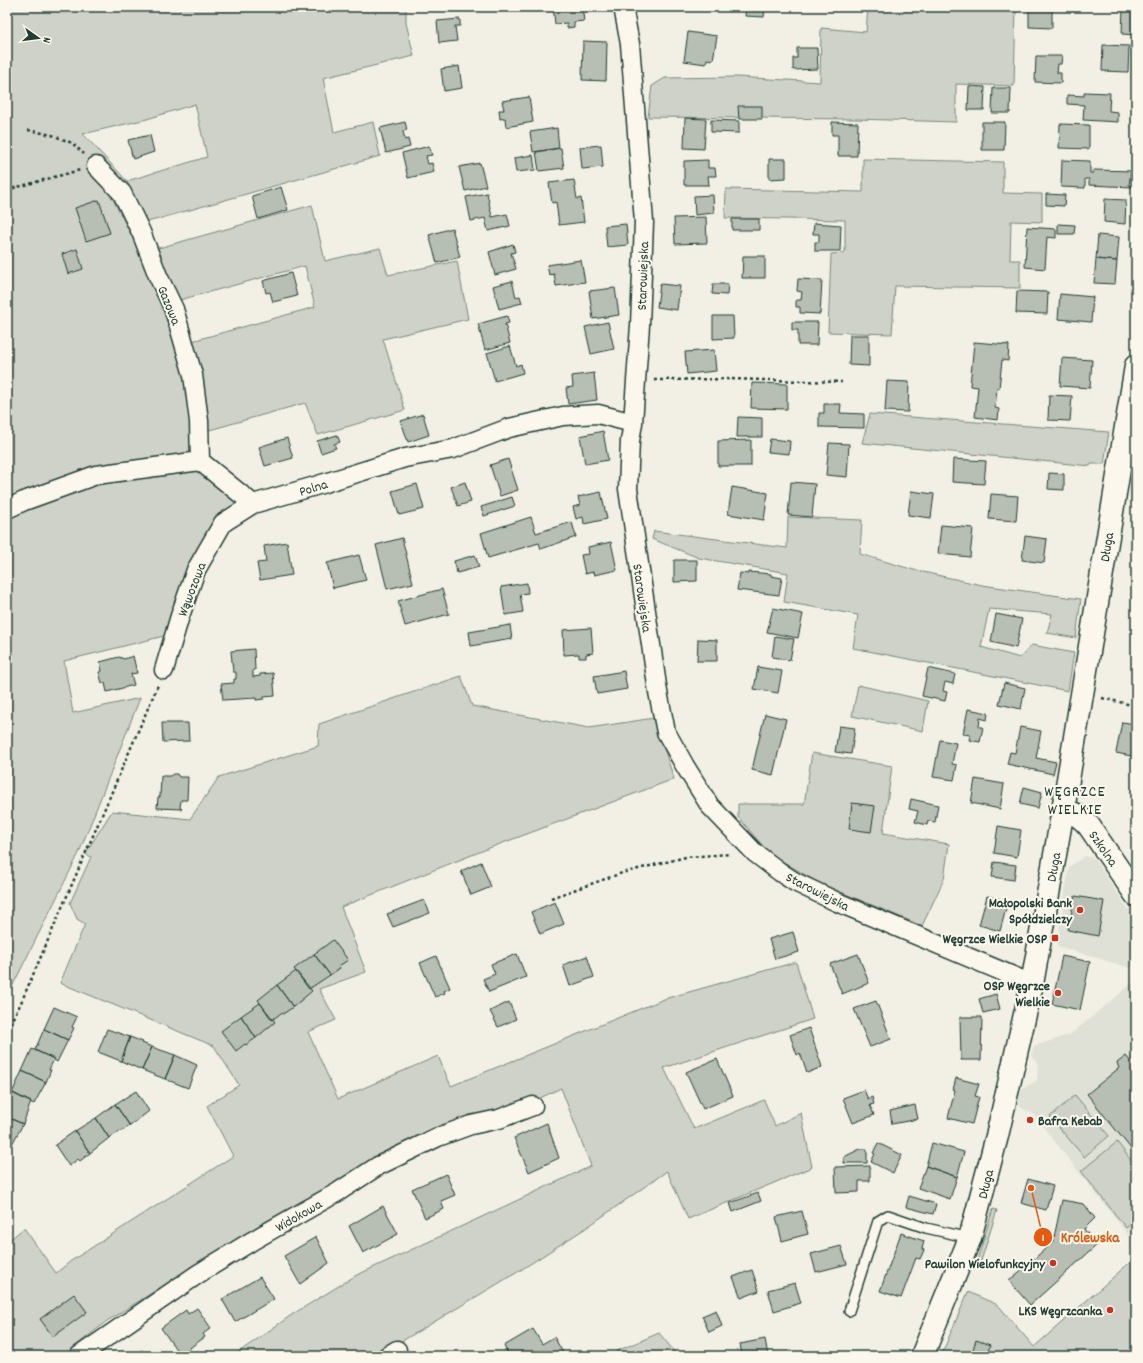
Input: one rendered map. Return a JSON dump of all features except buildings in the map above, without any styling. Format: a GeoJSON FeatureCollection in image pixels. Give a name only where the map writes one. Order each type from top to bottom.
{"type":"FeatureCollection","features":[{"type":"Feature","properties":{"kind":"street","name":"Starowiejska"},"geometry":{"type":"LineString","coordinates":[[623,7],[630,44],[644,222],[640,325],[633,423],[630,441],[628,490],[658,692],[666,732],[710,806],[755,853],[795,882],[837,902],[1032,984]]}},
{"type":"Feature","properties":{"kind":"street","name":"Gazowa"},"geometry":{"type":"LineString","coordinates":[[96,166],[122,193],[141,232],[158,276],[174,309],[193,374],[200,421],[200,461]]}},
{"type":"Feature","properties":{"kind":"street","name":"Długa"},"geometry":{"type":"LineString","coordinates":[[922,1356],[970,1238],[997,1136],[1032,984],[1063,810],[1136,366]]}},
{"type":"Feature","properties":{"kind":"street","name":"Polna"},"geometry":{"type":"LineString","coordinates":[[253,504],[405,458],[454,450],[509,428],[563,416],[598,414],[633,423]]}},
{"type":"Feature","properties":{"kind":"street"},"geometry":{"type":"LineString","coordinates":[[7,509],[24,501],[96,475],[200,461],[253,504]]}},
{"type":"Feature","properties":{"kind":"street","name":"Wąwozowa"},"geometry":{"type":"LineString","coordinates":[[164,670],[180,616],[196,570],[223,524],[253,504]]}},
{"type":"Feature","properties":{"kind":"street","name":"Szkolna"},"geometry":{"type":"LineString","coordinates":[[1063,810],[1072,812],[1080,817],[1089,826],[1136,895]]}},
{"type":"Feature","properties":{"kind":"street","name":"Widokowa"},"geometry":{"type":"LineString","coordinates":[[79,1356],[198,1274],[338,1192],[378,1166],[438,1137],[471,1125],[499,1119],[533,1106]]}},
{"type":"Feature","properties":{"kind":"lane"},"geometry":{"type":"LineString","coordinates":[[849,1310],[878,1221],[888,1215],[926,1228],[970,1238]]}},
{"type":"Feature","properties":{"kind":"path"},"geometry":{"type":"LineString","coordinates":[[28,130],[72,143],[96,166]]}},
{"type":"Feature","properties":{"kind":"path"},"geometry":{"type":"LineString","coordinates":[[7,190],[96,166]]}},
{"type":"Feature","properties":{"kind":"path"},"geometry":{"type":"LineString","coordinates":[[636,381],[729,379],[842,382]]}},
{"type":"Feature","properties":{"kind":"path"},"geometry":{"type":"LineString","coordinates":[[7,1029],[20,1006],[164,670]]}},
{"type":"Feature","properties":{"kind":"path"},"geometry":{"type":"LineString","coordinates":[[1082,694],[1136,706]]}},
{"type":"Feature","properties":{"kind":"path"},"geometry":{"type":"LineString","coordinates":[[551,898],[622,873],[686,857],[755,853]]}},
{"type":"Feature","properties":{"kind":"shaded area"},"geometry":{"type":"Polygon","coordinates":[[[7,7],[406,7],[406,23],[414,56],[323,78],[334,132],[373,122],[380,156],[144,223],[127,181],[103,180],[142,256],[175,343],[192,403],[194,460],[236,495],[238,505],[209,528],[183,582],[164,636],[64,661],[73,713],[140,698],[79,853],[7,997],[7,7]],[[195,104],[147,119],[83,134],[127,181],[207,157],[195,104]]]}},
{"type":"Feature","properties":{"kind":"shaded area"},"geometry":{"type":"Polygon","coordinates":[[[868,7],[1016,7],[1014,86],[956,84],[956,122],[855,119],[648,117],[652,86],[665,78],[736,77],[820,82],[821,28],[866,32],[868,7]]]}},
{"type":"Feature","properties":{"kind":"shaded area"},"geometry":{"type":"Polygon","coordinates":[[[863,159],[1003,162],[1003,193],[1042,194],[1042,222],[1011,221],[1010,260],[1020,260],[1020,288],[895,286],[892,334],[828,332],[831,254],[845,253],[845,220],[725,218],[726,189],[863,192],[863,159]]]}},
{"type":"Feature","properties":{"kind":"shaded area"},"geometry":{"type":"Polygon","coordinates":[[[312,205],[325,261],[380,248],[388,275],[457,261],[468,319],[383,339],[405,410],[318,435],[305,403],[206,431],[192,341],[315,307],[305,266],[176,301],[155,249],[312,205]]]}},
{"type":"Feature","properties":{"kind":"shaded area"},"geometry":{"type":"Polygon","coordinates":[[[870,414],[1109,432],[1104,464],[1091,464],[1090,466],[862,443],[870,414]]]}},
{"type":"Feature","properties":{"kind":"shaded area"},"geometry":{"type":"Polygon","coordinates":[[[788,517],[862,520],[860,554],[914,570],[982,585],[1081,599],[1076,638],[1047,633],[1052,614],[989,609],[981,647],[1020,658],[1032,645],[1074,653],[1068,691],[853,648],[858,615],[784,602],[788,573],[699,558],[652,539],[654,531],[787,548],[788,517]]]}},
{"type":"Feature","properties":{"kind":"shaded area"},"geometry":{"type":"Polygon","coordinates":[[[461,676],[472,706],[589,728],[654,718],[674,779],[492,847],[341,907],[366,972],[319,989],[336,1020],[308,1032],[338,1099],[438,1056],[451,1086],[664,999],[796,962],[813,1019],[664,1068],[694,1129],[764,1100],[775,1126],[801,1113],[812,1167],[688,1219],[667,1171],[586,1228],[516,1273],[377,1356],[233,1356],[293,1314],[355,1276],[591,1166],[561,1088],[538,1099],[404,1145],[267,1221],[107,1321],[63,1356],[7,1356],[7,1242],[24,1228],[56,1273],[71,1261],[233,1156],[207,1106],[239,1085],[214,1046],[60,983],[85,924],[77,919],[70,903],[91,857],[85,854],[112,811],[190,819],[219,777],[318,746],[319,724],[461,676]]]}},
{"type":"Feature","properties":{"kind":"shaded area"},"geometry":{"type":"Polygon","coordinates":[[[858,685],[928,701],[923,731],[852,716],[858,685]]]}},
{"type":"Feature","properties":{"kind":"shaded area"},"geometry":{"type":"Polygon","coordinates":[[[812,753],[892,766],[883,833],[949,844],[944,879],[922,926],[817,882],[769,853],[738,817],[738,804],[804,804],[812,753]]]}},
{"type":"Feature","properties":{"kind":"shaded area"},"geometry":{"type":"Polygon","coordinates":[[[1085,856],[1094,858],[1136,921],[1136,962],[1130,968],[1057,946],[1069,867],[1085,856]]]}},
{"type":"Feature","properties":{"kind":"shaded area"},"geometry":{"type":"Polygon","coordinates":[[[1136,980],[1136,1239],[1133,1241],[1033,1114],[1018,1106],[1021,1090],[1037,1080],[1038,1064],[1031,1055],[1034,1046],[1071,1034],[1136,980]]]}},
{"type":"Feature","properties":{"kind":"shaded area"},"geometry":{"type":"Polygon","coordinates":[[[1075,1095],[1109,1136],[1084,1157],[1050,1117],[1075,1095]]]}},
{"type":"Feature","properties":{"kind":"shaded area"},"geometry":{"type":"Polygon","coordinates":[[[1117,1142],[1136,1167],[1136,1220],[1126,1228],[1081,1171],[1117,1142]]]}},
{"type":"Feature","properties":{"kind":"shaded area"},"geometry":{"type":"Polygon","coordinates":[[[993,1209],[997,1210],[981,1261],[977,1260],[993,1209]]]}},
{"type":"Feature","properties":{"kind":"shaded area"},"geometry":{"type":"Polygon","coordinates":[[[1136,1257],[1136,1356],[941,1356],[968,1292],[998,1305],[1034,1347],[1136,1257]]]}},
{"type":"Feature","properties":{"kind":"shaded area"},"geometry":{"type":"Polygon","coordinates":[[[659,1333],[678,1356],[610,1356],[619,1350],[659,1333]]]}},
{"type":"Feature","properties":{"kind":"place","name":"Małopolski Bank Spółdzielczy"},"geometry":{"type":"Point","coordinates":[1080,910]}},
{"type":"Feature","properties":{"kind":"place","name":"Węgrzce Wielkie OSP"},"geometry":{"type":"Point","coordinates":[1055,938]}},
{"type":"Feature","properties":{"kind":"place","name":"OSP Węgrzce Wielkie"},"geometry":{"type":"Point","coordinates":[1058,993]}},
{"type":"Feature","properties":{"kind":"place","name":"Bafra Kebab"},"geometry":{"type":"Point","coordinates":[1030,1120]}},
{"type":"Feature","properties":{"kind":"place","name":"Królewska"},"geometry":{"type":"Point","coordinates":[1031,1188]}},
{"type":"Feature","properties":{"kind":"place","name":"Pawilon Wielofunkcyjny"},"geometry":{"type":"Point","coordinates":[1053,1263]}},
{"type":"Feature","properties":{"kind":"place","name":"LKS Węgrzcanka"},"geometry":{"type":"Point","coordinates":[1110,1310]}},
{"type":"Feature","properties":{"kind":"district","name":"WĘGRZCE WIELKIE"},"geometry":{"type":"Point","coordinates":[1075,799]}}]}
